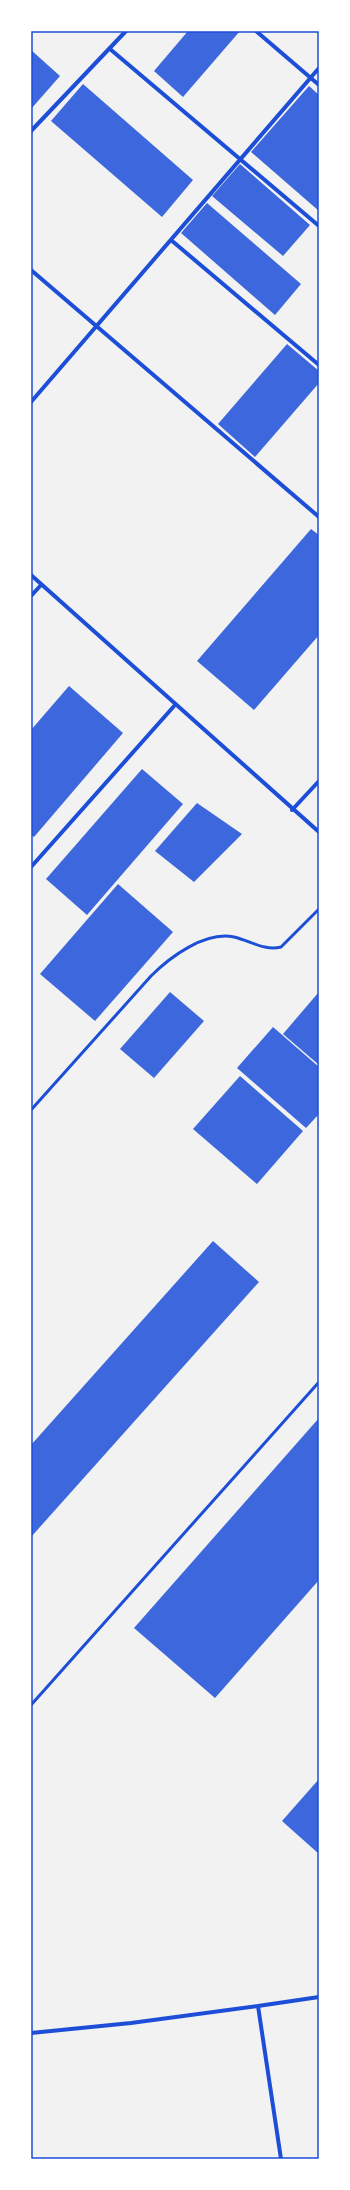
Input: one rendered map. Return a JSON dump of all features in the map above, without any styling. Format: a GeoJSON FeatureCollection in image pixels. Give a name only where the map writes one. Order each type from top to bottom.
{"type":"FeatureCollection","features":[{"type":"Feature","properties":{"kind":"street"},"geometry":{"type":"LineString","coordinates":[[31,131],[126,31]]}},
{"type":"Feature","properties":{"kind":"street"},"geometry":{"type":"LineString","coordinates":[[256,31],[319,85]]}},
{"type":"Feature","properties":{"kind":"street"},"geometry":{"type":"LineString","coordinates":[[110,49],[319,226]]}},
{"type":"Feature","properties":{"kind":"street"},"geometry":{"type":"LineString","coordinates":[[31,402],[319,68]]}},
{"type":"Feature","properties":{"kind":"street"},"geometry":{"type":"LineString","coordinates":[[171,240],[319,365]]}},
{"type":"Feature","properties":{"kind":"street"},"geometry":{"type":"LineString","coordinates":[[31,270],[319,517]]}},
{"type":"Feature","properties":{"kind":"street"},"geometry":{"type":"LineString","coordinates":[[31,575],[292,810],[319,832]]}},
{"type":"Feature","properties":{"kind":"street"},"geometry":{"type":"LineString","coordinates":[[31,596],[41,585]]}},
{"type":"Feature","properties":{"kind":"street"},"geometry":{"type":"LineString","coordinates":[[31,867],[175,705]]}},
{"type":"Feature","properties":{"kind":"street"},"geometry":{"type":"LineString","coordinates":[[292,810],[319,782]]}},
{"type":"Feature","properties":{"kind":"street"},"geometry":{"type":"LineString","coordinates":[[31,2033],[131,2023],[319,1997]]}},
{"type":"Feature","properties":{"kind":"street"},"geometry":{"type":"LineString","coordinates":[[258,2006],[281,2159]]}},
{"type":"Feature","properties":{"kind":"lane"},"geometry":{"type":"LineString","coordinates":[[31,1110],[151,976],[169,958],[191,946],[224,936],[233,937],[266,948],[281,947],[319,909]]}},
{"type":"Feature","properties":{"kind":"lane"},"geometry":{"type":"LineString","coordinates":[[31,1704],[319,1382]]}},
{"type":"Feature","properties":{"kind":"building"},"geometry":{"type":"Polygon","coordinates":[[[188,31],[240,31],[183,97],[154,71],[188,31]]]}},
{"type":"Feature","properties":{"kind":"building"},"geometry":{"type":"Polygon","coordinates":[[[31,50],[60,76],[31,109],[31,50]]]}},
{"type":"Feature","properties":{"kind":"building"},"geometry":{"type":"Polygon","coordinates":[[[83,84],[193,180],[162,217],[51,121],[83,84]]]}},
{"type":"Feature","properties":{"kind":"building"},"geometry":{"type":"Polygon","coordinates":[[[309,86],[319,95],[319,211],[251,152],[309,86]]]}},
{"type":"Feature","properties":{"kind":"building"},"geometry":{"type":"Polygon","coordinates":[[[240,164],[310,225],[283,256],[212,196],[240,164]]]}},
{"type":"Feature","properties":{"kind":"building"},"geometry":{"type":"Polygon","coordinates":[[[207,203],[301,284],[275,315],[181,233],[207,203]]]}},
{"type":"Feature","properties":{"kind":"building"},"geometry":{"type":"Polygon","coordinates":[[[287,344],[319,371],[319,383],[255,457],[218,424],[287,344]]]}},
{"type":"Feature","properties":{"kind":"building"},"geometry":{"type":"Polygon","coordinates":[[[311,529],[319,535],[319,635],[254,710],[197,661],[311,529]]]}},
{"type":"Feature","properties":{"kind":"building"},"geometry":{"type":"Polygon","coordinates":[[[69,686],[123,733],[34,837],[31,835],[31,730],[69,686]]]}},
{"type":"Feature","properties":{"kind":"building"},"geometry":{"type":"Polygon","coordinates":[[[142,769],[183,804],[87,915],[46,879],[142,769]]]}},
{"type":"Feature","properties":{"kind":"building"},"geometry":{"type":"Polygon","coordinates":[[[197,803],[242,834],[194,882],[155,851],[197,803]]]}},
{"type":"Feature","properties":{"kind":"building"},"geometry":{"type":"Polygon","coordinates":[[[118,884],[173,932],[95,1021],[40,974],[118,884]]]}},
{"type":"Feature","properties":{"kind":"building"},"geometry":{"type":"Polygon","coordinates":[[[170,992],[204,1021],[154,1078],[120,1049],[170,992]]]}},
{"type":"Feature","properties":{"kind":"building"},"geometry":{"type":"Polygon","coordinates":[[[318,993],[319,995],[319,1065],[283,1034],[318,993]]]}},
{"type":"Feature","properties":{"kind":"building"},"geometry":{"type":"Polygon","coordinates":[[[273,1027],[319,1067],[319,1114],[306,1128],[237,1068],[273,1027]]]}},
{"type":"Feature","properties":{"kind":"building"},"geometry":{"type":"Polygon","coordinates":[[[240,1076],[303,1131],[257,1184],[193,1129],[240,1076]]]}},
{"type":"Feature","properties":{"kind":"building"},"geometry":{"type":"Polygon","coordinates":[[[213,1241],[259,1282],[31,1537],[31,1445],[213,1241]]]}},
{"type":"Feature","properties":{"kind":"building"},"geometry":{"type":"Polygon","coordinates":[[[319,1418],[319,1580],[215,1698],[134,1628],[319,1418]]]}},
{"type":"Feature","properties":{"kind":"building"},"geometry":{"type":"Polygon","coordinates":[[[319,1779],[319,1854],[282,1821],[319,1779]]]}}]}
